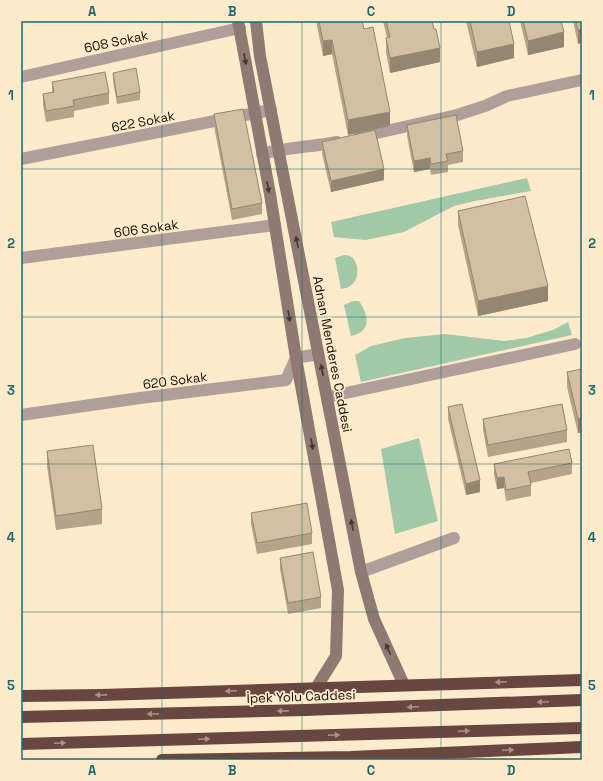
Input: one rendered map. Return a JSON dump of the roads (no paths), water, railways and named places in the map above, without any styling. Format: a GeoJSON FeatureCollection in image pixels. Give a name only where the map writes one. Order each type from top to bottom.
{"type":"FeatureCollection","features":[{"type":"Feature","properties":{"kind":"highway"},"geometry":{"type":"LineString","coordinates":[[21,696],[101,695],[582,680]]}},
{"type":"Feature","properties":{"kind":"highway","name":"İpek Yolu Caddesi"},"geometry":{"type":"LineString","coordinates":[[21,717],[313,710],[582,700]]}},
{"type":"Feature","properties":{"kind":"highway"},"geometry":{"type":"LineString","coordinates":[[21,744],[582,728]]}},
{"type":"Feature","properties":{"kind":"highway"},"geometry":{"type":"LineString","coordinates":[[162,760],[351,758],[582,747]]}},
{"type":"Feature","properties":{"kind":"street","name":"Adnan Menderes Caddesi"},"geometry":{"type":"LineString","coordinates":[[256,21],[260,56],[361,572],[374,619],[404,685]]}},
{"type":"Feature","properties":{"kind":"street","name":"608 Sokak"},"geometry":{"type":"LineString","coordinates":[[21,77],[239,25]]}},
{"type":"Feature","properties":{"kind":"street"},"geometry":{"type":"LineString","coordinates":[[239,25],[275,225],[296,358],[338,590],[336,656],[316,688]]}},
{"type":"Feature","properties":{"kind":"street"},"geometry":{"type":"LineString","coordinates":[[262,154],[279,149],[323,144],[406,127],[457,115],[485,106],[507,96],[582,80]]}},
{"type":"Feature","properties":{"kind":"street","name":"622 Sokak"},"geometry":{"type":"LineString","coordinates":[[21,159],[271,110]]}},
{"type":"Feature","properties":{"kind":"street","name":"606 Sokak"},"geometry":{"type":"LineString","coordinates":[[21,258],[275,225]]}},
{"type":"Feature","properties":{"kind":"street"},"geometry":{"type":"LineString","coordinates":[[327,397],[575,344]]}},
{"type":"Feature","properties":{"kind":"street"},"geometry":{"type":"LineString","coordinates":[[296,358],[318,354]]}},
{"type":"Feature","properties":{"kind":"street","name":"620 Sokak"},"geometry":{"type":"LineString","coordinates":[[21,416],[140,398],[286,380],[296,358]]}},
{"type":"Feature","properties":{"kind":"street"},"geometry":{"type":"LineString","coordinates":[[361,572],[454,538]]}}]}
